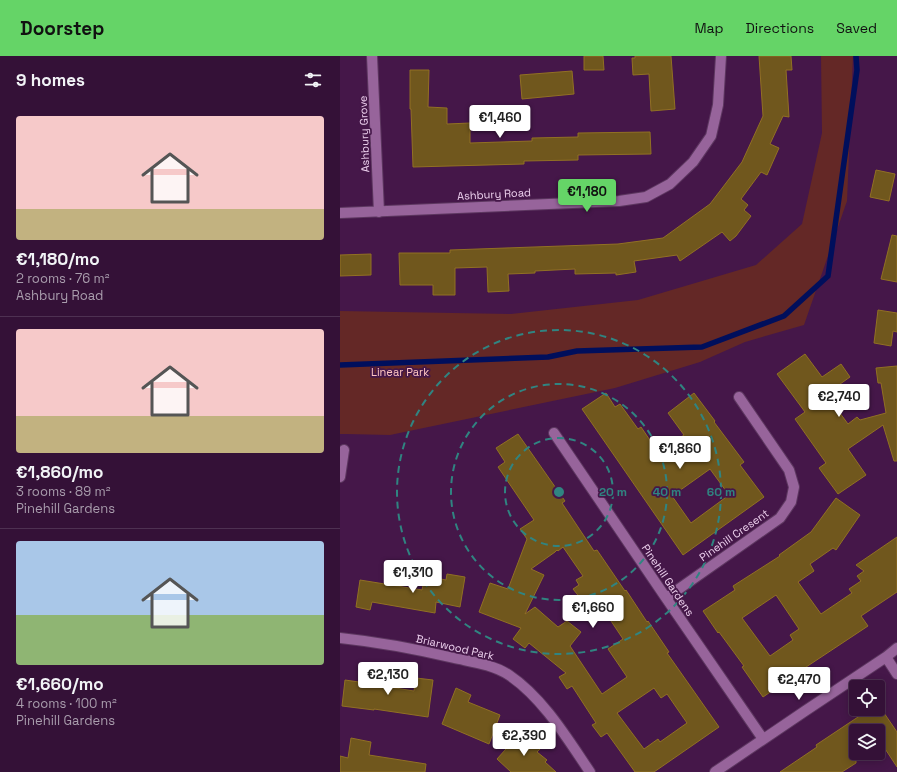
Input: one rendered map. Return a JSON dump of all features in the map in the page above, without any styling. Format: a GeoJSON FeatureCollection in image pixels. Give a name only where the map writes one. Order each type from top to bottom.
{"type":"FeatureCollection","features":[{"type":"Feature","properties":{"kind":"street","name":"Ashbury Grove"},"geometry":{"type":"LineString","coordinates":[[372,56],[379,212]]}},
{"type":"Feature","properties":{"kind":"street","name":"Ashbury Road"},"geometry":{"type":"LineString","coordinates":[[340,213],[619,201],[646,197],[670,184],[692,162],[711,136],[718,105],[721,56]]}},
{"type":"Feature","properties":{"kind":"street","name":"Pinehill Cresent"},"geometry":{"type":"LineString","coordinates":[[666,598],[780,518],[791,502],[794,487],[789,470],[739,397]]}},
{"type":"Feature","properties":{"kind":"street","name":"Pinehill Gardens"},"geometry":{"type":"LineString","coordinates":[[554,433],[763,739]]}},
{"type":"Feature","properties":{"kind":"street"},"geometry":{"type":"LineString","coordinates":[[340,477],[344,450]]}},
{"type":"Feature","properties":{"kind":"street","name":"Briarwood Park"},"geometry":{"type":"LineString","coordinates":[[340,638],[437,654],[487,665],[508,674],[529,691],[552,717],[590,772]]}},
{"type":"Feature","properties":{"kind":"street"},"geometry":{"type":"LineString","coordinates":[[715,772],[886,657],[897,648]]}},
{"type":"Feature","properties":{"kind":"street"},"geometry":{"type":"LineString","coordinates":[[886,657],[897,674]]}},
{"type":"Feature","properties":{"kind":"green space","name":"Linear Park"},"geometry":{"type":"Polygon","coordinates":[[[821,56],[853,56],[847,201],[804,325],[745,342],[700,362],[615,388],[390,435],[340,434],[340,311],[511,314],[638,300],[756,265],[802,224],[822,133],[821,56]]]}},
{"type":"Feature","properties":{"kind":"building"},"geometry":{"type":"Polygon","coordinates":[[[584,56],[603,56],[604,70],[584,70],[584,56]]]}},
{"type":"Feature","properties":{"kind":"building"},"geometry":{"type":"Polygon","coordinates":[[[635,56],[671,56],[675,109],[651,111],[649,74],[633,75],[632,58],[635,58],[635,56]]]}},
{"type":"Feature","properties":{"kind":"building"},"geometry":{"type":"Polygon","coordinates":[[[759,56],[791,56],[792,70],[786,70],[789,117],[783,116],[770,144],[779,148],[767,175],[761,172],[741,199],[748,205],[744,210],[751,216],[736,236],[730,241],[722,232],[680,261],[677,255],[634,261],[636,272],[616,275],[616,273],[575,274],[575,269],[508,274],[509,291],[488,292],[487,267],[455,268],[455,295],[433,295],[433,285],[400,285],[399,253],[450,253],[450,250],[618,244],[663,238],[710,204],[742,162],[763,116],[759,56]]]}},
{"type":"Feature","properties":{"kind":"building"},"geometry":{"type":"Polygon","coordinates":[[[410,70],[429,70],[428,107],[447,108],[447,124],[470,123],[470,143],[532,141],[532,138],[578,137],[578,133],[650,132],[651,154],[578,155],[578,160],[524,161],[524,164],[413,167],[410,109],[410,70]]]}},
{"type":"Feature","properties":{"kind":"building"},"geometry":{"type":"Polygon","coordinates":[[[572,71],[574,94],[522,99],[520,75],[572,71]]]}},
{"type":"Feature","properties":{"kind":"building"},"geometry":{"type":"Polygon","coordinates":[[[876,170],[895,174],[889,201],[870,197],[876,170]]]}},
{"type":"Feature","properties":{"kind":"building"},"geometry":{"type":"Polygon","coordinates":[[[892,235],[897,236],[897,282],[881,279],[892,235]]]}},
{"type":"Feature","properties":{"kind":"building"},"geometry":{"type":"Polygon","coordinates":[[[371,254],[371,275],[340,276],[340,255],[371,254]]]}},
{"type":"Feature","properties":{"kind":"building"},"geometry":{"type":"Polygon","coordinates":[[[878,310],[897,313],[897,332],[893,331],[891,346],[874,343],[878,310]]]}},
{"type":"Feature","properties":{"kind":"building"},"geometry":{"type":"Polygon","coordinates":[[[805,354],[822,377],[841,364],[850,377],[826,394],[848,424],[857,417],[860,420],[886,413],[881,383],[878,383],[876,368],[897,366],[897,461],[894,461],[883,425],[848,449],[866,475],[838,494],[819,468],[826,463],[795,419],[805,412],[777,374],[805,354]]]}},
{"type":"Feature","properties":{"kind":"building"},"geometry":{"type":"Polygon","coordinates":[[[606,393],[615,407],[620,404],[638,429],[641,427],[658,452],[684,435],[668,413],[694,393],[744,462],[740,465],[764,497],[683,555],[582,409],[606,393]],[[710,469],[672,496],[691,523],[729,495],[710,469]]]}},
{"type":"Feature","properties":{"kind":"building"},"geometry":{"type":"Polygon","coordinates":[[[518,434],[565,501],[562,503],[594,551],[597,550],[625,591],[626,590],[669,652],[667,653],[719,727],[654,772],[635,772],[607,733],[601,737],[592,725],[596,723],[572,686],[567,689],[559,677],[566,673],[529,643],[525,648],[513,639],[521,628],[479,612],[490,583],[508,589],[527,539],[520,529],[534,520],[498,467],[505,462],[496,448],[518,434]],[[563,547],[531,569],[544,575],[525,614],[535,607],[558,627],[567,621],[581,632],[570,646],[602,694],[627,677],[608,649],[623,639],[603,609],[587,619],[576,603],[581,599],[573,589],[579,585],[576,580],[583,576],[563,547]],[[654,688],[617,713],[644,749],[658,739],[660,742],[687,723],[667,694],[661,698],[654,688]]]}},
{"type":"Feature","properties":{"kind":"building"},"geometry":{"type":"Polygon","coordinates":[[[836,498],[860,515],[836,550],[833,548],[810,564],[814,571],[798,582],[821,614],[852,593],[849,589],[861,581],[857,576],[864,571],[856,565],[897,537],[897,592],[861,616],[868,626],[763,697],[742,667],[744,666],[703,611],[735,590],[733,586],[780,556],[779,555],[811,532],[836,498]],[[776,595],[742,618],[770,656],[793,640],[790,635],[799,629],[776,595]]]}},
{"type":"Feature","properties":{"kind":"building"},"geometry":{"type":"Polygon","coordinates":[[[447,574],[465,577],[460,607],[436,602],[435,613],[372,602],[370,610],[356,607],[360,580],[422,590],[425,576],[446,580],[447,574]]]}},
{"type":"Feature","properties":{"kind":"building"},"geometry":{"type":"Polygon","coordinates":[[[360,671],[378,673],[378,676],[384,676],[383,686],[414,691],[416,678],[433,680],[428,717],[342,706],[345,680],[359,682],[360,671]]]}},
{"type":"Feature","properties":{"kind":"building"},"geometry":{"type":"Polygon","coordinates":[[[456,688],[471,695],[468,702],[500,715],[489,744],[442,724],[456,688]]]}},
{"type":"Feature","properties":{"kind":"building"},"geometry":{"type":"Polygon","coordinates":[[[885,714],[897,732],[897,767],[885,749],[885,724],[849,724],[849,760],[856,760],[856,763],[842,772],[780,772],[817,747],[816,745],[860,716],[885,716],[885,714]]]}},
{"type":"Feature","properties":{"kind":"building"},"geometry":{"type":"Polygon","coordinates":[[[522,731],[540,749],[537,752],[547,760],[545,762],[556,772],[511,772],[497,759],[522,731]]]}},
{"type":"Feature","properties":{"kind":"building"},"geometry":{"type":"Polygon","coordinates":[[[351,738],[371,742],[369,755],[426,764],[425,772],[340,772],[340,756],[348,758],[351,738]]]}},
{"type":"Feature","properties":{"kind":"waterway"},"geometry":{"type":"LineString","coordinates":[[340,365],[548,357],[577,351],[702,347],[784,316],[828,276],[857,70],[856,56]]}}]}
